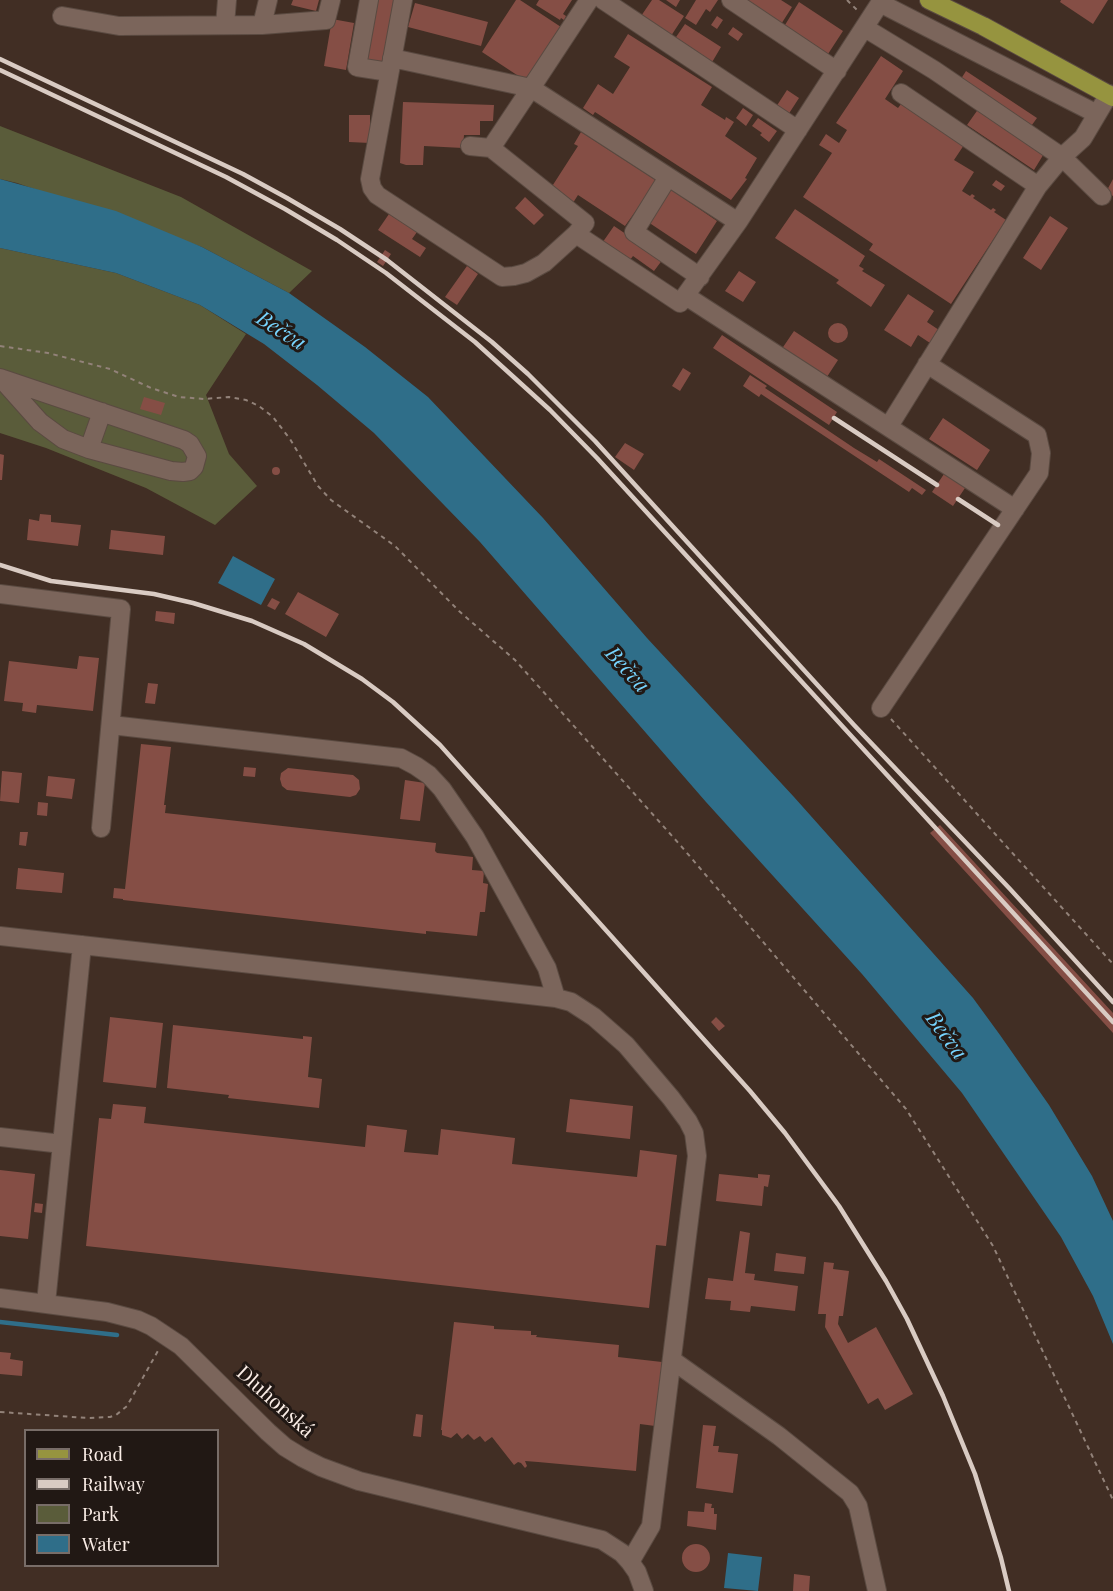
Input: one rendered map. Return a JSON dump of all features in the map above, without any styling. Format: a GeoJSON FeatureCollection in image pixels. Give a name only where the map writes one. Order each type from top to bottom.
{"type":"FeatureCollection","features":[{"type":"Feature","properties":{"kind":"main road"},"geometry":{"type":"LineString","coordinates":[[929,0],[983,26],[1111,96]]}},
{"type":"Feature","properties":{"kind":"street"},"geometry":{"type":"LineString","coordinates":[[225,25],[227,0]]}},
{"type":"Feature","properties":{"kind":"street"},"geometry":{"type":"LineString","coordinates":[[262,25],[268,0]]}},
{"type":"Feature","properties":{"kind":"street"},"geometry":{"type":"LineString","coordinates":[[62,16],[119,26],[262,25],[326,20],[332,0]]}},
{"type":"Feature","properties":{"kind":"street"},"geometry":{"type":"LineString","coordinates":[[369,0],[357,67],[391,65],[531,88],[738,222]]}},
{"type":"Feature","properties":{"kind":"street"},"geometry":{"type":"LineString","coordinates":[[403,0],[370,178],[372,188],[377,195],[502,277],[526,273],[544,263],[585,223],[491,148],[470,146]]}},
{"type":"Feature","properties":{"kind":"street"},"geometry":{"type":"LineString","coordinates":[[491,148],[589,0]]}},
{"type":"Feature","properties":{"kind":"street"},"geometry":{"type":"LineString","coordinates":[[603,0],[798,130]]}},
{"type":"Feature","properties":{"kind":"street"},"geometry":{"type":"LineString","coordinates":[[731,0],[837,71]]}},
{"type":"Feature","properties":{"kind":"street"},"geometry":{"type":"LineString","coordinates":[[576,234],[680,303],[738,222],[866,28],[881,1],[1097,114]]}},
{"type":"Feature","properties":{"kind":"street"},"geometry":{"type":"LineString","coordinates":[[866,28],[934,70],[1062,158],[1102,196]]}},
{"type":"Feature","properties":{"kind":"street"},"geometry":{"type":"LineString","coordinates":[[901,93],[1038,186]]}},
{"type":"Feature","properties":{"kind":"street"},"geometry":{"type":"LineString","coordinates":[[889,426],[1038,186],[1083,138],[1111,96]]}},
{"type":"Feature","properties":{"kind":"street"},"geometry":{"type":"LineString","coordinates":[[668,177],[634,232],[700,277]]}},
{"type":"Feature","properties":{"kind":"street"},"geometry":{"type":"LineString","coordinates":[[686,296],[1015,509]]}},
{"type":"Feature","properties":{"kind":"street"},"geometry":{"type":"LineString","coordinates":[[881,708],[1039,473],[1041,453],[1036,435],[927,364]]}},
{"type":"Feature","properties":{"kind":"street"},"geometry":{"type":"LineString","coordinates":[[0,379],[184,440],[195,450],[194,467],[190,471],[183,472],[89,449],[63,439],[52,432],[0,379]]}},
{"type":"Feature","properties":{"kind":"street"},"geometry":{"type":"LineString","coordinates":[[89,449],[102,412]]}},
{"type":"Feature","properties":{"kind":"street"},"geometry":{"type":"LineString","coordinates":[[0,594],[121,609],[101,828]]}},
{"type":"Feature","properties":{"kind":"street"},"geometry":{"type":"LineString","coordinates":[[111,725],[400,758],[416,766],[442,789],[475,837],[546,968],[556,998]]}},
{"type":"Feature","properties":{"kind":"street"},"geometry":{"type":"LineString","coordinates":[[0,936],[556,998],[571,1002],[594,1017],[626,1045],[688,1121],[694,1133],[697,1156],[651,1526],[630,1562],[637,1572],[644,1591]]}},
{"type":"Feature","properties":{"kind":"street"},"geometry":{"type":"LineString","coordinates":[[46,1303],[82,945]]}},
{"type":"Feature","properties":{"kind":"street"},"geometry":{"type":"LineString","coordinates":[[0,1137],[62,1144]]}},
{"type":"Feature","properties":{"kind":"street","name":"Dluhonská"},"geometry":{"type":"LineString","coordinates":[[0,1298],[123,1315],[151,1326],[195,1358],[285,1447],[321,1467],[359,1481],[591,1536],[613,1546],[630,1562]]}},
{"type":"Feature","properties":{"kind":"street"},"geometry":{"type":"LineString","coordinates":[[672,1360],[779,1436],[850,1493],[858,1506],[878,1591]]}},
{"type":"Feature","properties":{"kind":"path"},"geometry":{"type":"LineString","coordinates":[[0,346],[48,353],[99,366],[173,395],[204,399],[230,397],[246,400],[259,406],[273,417],[290,439],[318,486],[332,500],[395,546],[459,611],[514,660],[681,846],[906,1109],[993,1246],[1113,1500]]}},
{"type":"Feature","properties":{"kind":"path"},"geometry":{"type":"LineString","coordinates":[[881,708],[1113,964]]}},
{"type":"Feature","properties":{"kind":"path"},"geometry":{"type":"LineString","coordinates":[[0,1412],[110,1418],[128,1406],[166,1336]]}},
{"type":"Feature","properties":{"kind":"green space"},"geometry":{"type":"Polygon","coordinates":[[[0,126],[181,197],[312,271],[289,293],[202,247],[0,179],[0,126]]]}},
{"type":"Feature","properties":{"kind":"green space"},"geometry":{"type":"Polygon","coordinates":[[[0,248],[116,273],[200,305],[246,334],[206,395],[229,454],[257,486],[215,525],[146,488],[46,448],[0,433],[0,248]]]}},
{"type":"Feature","properties":{"kind":"water","name":"Bečva"},"geometry":{"type":"Polygon","coordinates":[[[0,179],[116,211],[202,247],[289,293],[365,347],[428,397],[543,518],[647,638],[794,797],[973,998],[1000,1035],[1049,1105],[1092,1176],[1113,1221],[1113,1344],[1093,1296],[1061,1237],[962,1093],[862,974],[706,802],[480,542],[374,433],[264,344],[200,305],[116,273],[0,248],[0,179]]]}},
{"type":"Feature","properties":{"kind":"water"},"geometry":{"type":"Polygon","coordinates":[[[233,556],[275,579],[261,605],[218,583],[233,556]]]}},
{"type":"Feature","properties":{"kind":"water"},"geometry":{"type":"Polygon","coordinates":[[[728,1553],[762,1557],[758,1591],[724,1588],[728,1553]]]}},
{"type":"Feature","properties":{"kind":"building"},"geometry":{"type":"Polygon","coordinates":[[[293,0],[319,0],[316,11],[291,5],[293,0]]]}},
{"type":"Feature","properties":{"kind":"building"},"geometry":{"type":"Polygon","coordinates":[[[372,0],[394,0],[382,65],[362,62],[372,0]]]}},
{"type":"Feature","properties":{"kind":"building"},"geometry":{"type":"Polygon","coordinates":[[[516,0],[520,0],[561,27],[526,81],[482,52],[516,0]]]}},
{"type":"Feature","properties":{"kind":"building"},"geometry":{"type":"Polygon","coordinates":[[[539,0],[572,0],[563,14],[566,16],[564,20],[561,18],[560,20],[536,5],[539,0]]]}},
{"type":"Feature","properties":{"kind":"building"},"geometry":{"type":"Polygon","coordinates":[[[652,0],[659,0],[684,16],[669,39],[639,19],[652,0]]]}},
{"type":"Feature","properties":{"kind":"building"},"geometry":{"type":"Polygon","coordinates":[[[666,0],[680,0],[676,7],[666,0]]]}},
{"type":"Feature","properties":{"kind":"building"},"geometry":{"type":"Polygon","coordinates":[[[696,0],[718,0],[710,12],[706,9],[696,25],[685,18],[696,0]]]}},
{"type":"Feature","properties":{"kind":"building"},"geometry":{"type":"Polygon","coordinates":[[[734,0],[781,0],[792,7],[778,29],[734,0]]]}},
{"type":"Feature","properties":{"kind":"building"},"geometry":{"type":"Polygon","coordinates":[[[1061,0],[1108,0],[1093,24],[1060,2],[1061,0]]]}},
{"type":"Feature","properties":{"kind":"building"},"geometry":{"type":"Polygon","coordinates":[[[799,2],[843,31],[828,54],[785,25],[799,2]]]}},
{"type":"Feature","properties":{"kind":"building"},"geometry":{"type":"Polygon","coordinates":[[[415,3],[488,22],[481,46],[408,27],[415,3]]]}},
{"type":"Feature","properties":{"kind":"building"},"geometry":{"type":"Polygon","coordinates":[[[717,16],[723,20],[717,29],[711,25],[717,16]]]}},
{"type":"Feature","properties":{"kind":"building"},"geometry":{"type":"Polygon","coordinates":[[[332,19],[354,23],[346,70],[324,66],[332,19]]]}},
{"type":"Feature","properties":{"kind":"building"},"geometry":{"type":"Polygon","coordinates":[[[685,24],[721,47],[711,64],[674,40],[685,24]]]}},
{"type":"Feature","properties":{"kind":"building"},"geometry":{"type":"Polygon","coordinates":[[[733,27],[743,34],[738,41],[728,34],[733,27]]]}},
{"type":"Feature","properties":{"kind":"building"},"geometry":{"type":"Polygon","coordinates":[[[628,34],[712,87],[701,105],[725,120],[726,117],[734,122],[725,136],[757,158],[745,178],[747,179],[731,200],[595,112],[593,115],[583,108],[598,84],[613,94],[630,67],[614,57],[628,34]]]}},
{"type":"Feature","properties":{"kind":"building"},"geometry":{"type":"Polygon","coordinates":[[[881,56],[903,71],[885,99],[898,108],[904,100],[968,139],[954,160],[974,172],[962,191],[970,196],[972,194],[975,196],[973,198],[991,210],[993,208],[996,210],[994,212],[1006,220],[951,304],[869,250],[873,244],[803,197],[832,153],[819,145],[826,134],[839,143],[847,130],[836,123],[881,56]]]}},
{"type":"Feature","properties":{"kind":"building"},"geometry":{"type":"Polygon","coordinates":[[[966,71],[1037,118],[1029,129],[959,82],[966,71]]]}},
{"type":"Feature","properties":{"kind":"building"},"geometry":{"type":"Polygon","coordinates":[[[787,90],[799,98],[788,115],[776,107],[787,90]]]}},
{"type":"Feature","properties":{"kind":"building"},"geometry":{"type":"Polygon","coordinates":[[[403,102],[494,105],[493,121],[480,121],[480,135],[464,135],[463,148],[424,146],[423,165],[406,165],[400,163],[403,102]]]}},
{"type":"Feature","properties":{"kind":"building"},"geometry":{"type":"Polygon","coordinates":[[[743,108],[753,115],[746,126],[736,118],[743,108]]]}},
{"type":"Feature","properties":{"kind":"building"},"geometry":{"type":"Polygon","coordinates":[[[979,108],[1045,152],[1034,170],[967,125],[979,108]]]}},
{"type":"Feature","properties":{"kind":"building"},"geometry":{"type":"Polygon","coordinates":[[[349,115],[370,115],[370,143],[349,142],[349,115]]]}},
{"type":"Feature","properties":{"kind":"building"},"geometry":{"type":"Polygon","coordinates":[[[758,118],[777,131],[769,142],[752,126],[758,118]]]}},
{"type":"Feature","properties":{"kind":"building"},"geometry":{"type":"Polygon","coordinates":[[[581,132],[657,181],[625,226],[578,195],[571,206],[549,191],[578,146],[574,144],[581,132]]]}},
{"type":"Feature","properties":{"kind":"building"},"geometry":{"type":"Polygon","coordinates":[[[1113,179],[1113,196],[1106,192],[1113,179]]]}},
{"type":"Feature","properties":{"kind":"building"},"geometry":{"type":"Polygon","coordinates":[[[996,180],[1005,186],[1001,191],[992,185],[996,180]]]}},
{"type":"Feature","properties":{"kind":"building"},"geometry":{"type":"Polygon","coordinates":[[[670,189],[717,221],[696,254],[648,222],[670,189]]]}},
{"type":"Feature","properties":{"kind":"building"},"geometry":{"type":"Polygon","coordinates":[[[525,197],[544,215],[534,225],[515,208],[525,197]]]}},
{"type":"Feature","properties":{"kind":"building"},"geometry":{"type":"Polygon","coordinates":[[[795,209],[865,256],[859,266],[864,269],[862,271],[885,285],[871,307],[836,283],[839,280],[775,238],[795,209]]]}},
{"type":"Feature","properties":{"kind":"building"},"geometry":{"type":"Polygon","coordinates":[[[389,214],[417,232],[412,239],[426,248],[420,257],[378,230],[389,214]]]}},
{"type":"Feature","properties":{"kind":"building"},"geometry":{"type":"Polygon","coordinates":[[[1050,216],[1068,228],[1041,270],[1023,258],[1050,216]]]}},
{"type":"Feature","properties":{"kind":"building"},"geometry":{"type":"Polygon","coordinates":[[[614,226],[663,259],[654,271],[633,256],[627,264],[600,246],[614,226]]]}},
{"type":"Feature","properties":{"kind":"building"},"geometry":{"type":"Polygon","coordinates":[[[385,250],[391,254],[383,266],[377,262],[385,250]]]}},
{"type":"Feature","properties":{"kind":"building"},"geometry":{"type":"Polygon","coordinates":[[[467,266],[478,274],[457,305],[445,297],[467,266]]]}},
{"type":"Feature","properties":{"kind":"building"},"geometry":{"type":"Polygon","coordinates":[[[739,271],[756,282],[743,302],[725,291],[739,271]]]}},
{"type":"Feature","properties":{"kind":"building"},"geometry":{"type":"Polygon","coordinates":[[[908,294],[934,311],[927,322],[945,334],[936,347],[918,335],[911,347],[884,330],[908,294]]]}},
{"type":"Feature","properties":{"kind":"building"},"geometry":{"type":"Polygon","coordinates":[[[838,323],[845,326],[848,333],[845,340],[838,343],[831,340],[828,333],[831,326],[838,323]]]}},
{"type":"Feature","properties":{"kind":"building"},"geometry":{"type":"Polygon","coordinates":[[[794,331],[838,360],[823,383],[779,353],[794,331]]]}},
{"type":"Feature","properties":{"kind":"building"},"geometry":{"type":"Polygon","coordinates":[[[722,335],[837,412],[829,425],[713,348],[722,335]]]}},
{"type":"Feature","properties":{"kind":"building"},"geometry":{"type":"Polygon","coordinates":[[[683,368],[691,373],[680,391],[672,386],[683,368]]]}},
{"type":"Feature","properties":{"kind":"building"},"geometry":{"type":"Polygon","coordinates":[[[750,375],[767,386],[765,388],[854,448],[877,462],[879,459],[926,490],[922,495],[912,488],[909,492],[761,394],[759,397],[743,386],[750,375]]]}},
{"type":"Feature","properties":{"kind":"building"},"geometry":{"type":"Polygon","coordinates":[[[144,397],[165,403],[161,415],[140,409],[144,397]]]}},
{"type":"Feature","properties":{"kind":"building"},"geometry":{"type":"Polygon","coordinates":[[[943,418],[990,450],[977,470],[929,439],[943,418]]]}},
{"type":"Feature","properties":{"kind":"building"},"geometry":{"type":"Polygon","coordinates":[[[625,443],[644,454],[634,470],[615,457],[625,443]]]}},
{"type":"Feature","properties":{"kind":"building"},"geometry":{"type":"Polygon","coordinates":[[[0,454],[4,455],[2,480],[0,480],[0,454]]]}},
{"type":"Feature","properties":{"kind":"building"},"geometry":{"type":"Polygon","coordinates":[[[276,467],[280,471],[276,475],[272,471],[276,467]]]}},
{"type":"Feature","properties":{"kind":"building"},"geometry":{"type":"Polygon","coordinates":[[[948,468],[969,482],[953,506],[932,492],[948,468]]]}},
{"type":"Feature","properties":{"kind":"building"},"geometry":{"type":"Polygon","coordinates":[[[40,514],[51,515],[51,522],[81,525],[78,546],[27,540],[29,519],[39,521],[40,514]]]}},
{"type":"Feature","properties":{"kind":"building"},"geometry":{"type":"Polygon","coordinates":[[[111,530],[165,536],[163,555],[109,549],[111,530]]]}},
{"type":"Feature","properties":{"kind":"building"},"geometry":{"type":"Polygon","coordinates":[[[298,592],[339,614],[326,637],[285,614],[298,592]]]}},
{"type":"Feature","properties":{"kind":"building"},"geometry":{"type":"Polygon","coordinates":[[[272,598],[280,602],[275,610],[267,606],[272,598]]]}},
{"type":"Feature","properties":{"kind":"building"},"geometry":{"type":"Polygon","coordinates":[[[156,611],[175,613],[174,624],[155,621],[156,611]]]}},
{"type":"Feature","properties":{"kind":"building"},"geometry":{"type":"Polygon","coordinates":[[[79,656],[99,658],[93,711],[37,705],[36,713],[22,711],[23,703],[4,701],[9,661],[77,669],[79,656]]]}},
{"type":"Feature","properties":{"kind":"building"},"geometry":{"type":"Polygon","coordinates":[[[148,683],[158,684],[155,704],[145,703],[148,683]]]}},
{"type":"Feature","properties":{"kind":"building"},"geometry":{"type":"Polygon","coordinates":[[[141,744],[171,747],[165,813],[436,843],[437,853],[473,857],[472,870],[484,871],[483,883],[488,884],[485,912],[480,912],[477,936],[426,931],[426,934],[113,898],[114,888],[125,889],[141,744]]]}},
{"type":"Feature","properties":{"kind":"building"},"geometry":{"type":"Polygon","coordinates":[[[244,767],[256,768],[255,777],[243,776],[244,767]]]}},
{"type":"Feature","properties":{"kind":"building"},"geometry":{"type":"Polygon","coordinates":[[[288,768],[353,775],[359,780],[360,789],[356,795],[350,797],[287,790],[282,786],[280,779],[281,773],[288,768]]]}},
{"type":"Feature","properties":{"kind":"building"},"geometry":{"type":"Polygon","coordinates":[[[2,771],[22,773],[19,803],[0,801],[2,771]]]}},
{"type":"Feature","properties":{"kind":"building"},"geometry":{"type":"Polygon","coordinates":[[[48,776],[75,779],[72,799],[46,796],[48,776]]]}},
{"type":"Feature","properties":{"kind":"building"},"geometry":{"type":"Polygon","coordinates":[[[405,780],[425,783],[420,821],[400,819],[405,780]]]}},
{"type":"Feature","properties":{"kind":"building"},"geometry":{"type":"Polygon","coordinates":[[[38,802],[48,803],[47,816],[37,815],[38,802]]]}},
{"type":"Feature","properties":{"kind":"building"},"geometry":{"type":"Polygon","coordinates":[[[940,825],[1113,1013],[1113,1033],[930,833],[940,825]]]}},
{"type":"Feature","properties":{"kind":"building"},"geometry":{"type":"Polygon","coordinates":[[[20,832],[28,832],[26,846],[19,845],[20,832]]]}},
{"type":"Feature","properties":{"kind":"building"},"geometry":{"type":"Polygon","coordinates":[[[18,868],[64,873],[62,893],[16,889],[18,868]]]}},
{"type":"Feature","properties":{"kind":"building"},"geometry":{"type":"Polygon","coordinates":[[[110,1017],[163,1023],[156,1088],[103,1082],[110,1017]]]}},
{"type":"Feature","properties":{"kind":"building"},"geometry":{"type":"Polygon","coordinates":[[[716,1017],[725,1026],[719,1031],[711,1022],[716,1017]]]}},
{"type":"Feature","properties":{"kind":"building"},"geometry":{"type":"Polygon","coordinates":[[[173,1025],[303,1039],[303,1036],[312,1037],[308,1077],[322,1079],[319,1108],[228,1098],[229,1095],[167,1088],[173,1025]]]}},
{"type":"Feature","properties":{"kind":"building"},"geometry":{"type":"Polygon","coordinates":[[[570,1099],[633,1106],[630,1139],[566,1132],[570,1099]]]}},
{"type":"Feature","properties":{"kind":"building"},"geometry":{"type":"Polygon","coordinates":[[[113,1104],[146,1107],[144,1123],[365,1147],[367,1125],[407,1130],[404,1152],[438,1155],[441,1129],[515,1138],[512,1164],[637,1177],[640,1150],[677,1155],[666,1246],[656,1245],[649,1308],[86,1246],[99,1118],[111,1119],[113,1104]]]}},
{"type":"Feature","properties":{"kind":"building"},"geometry":{"type":"Polygon","coordinates":[[[0,1170],[35,1174],[28,1239],[0,1236],[0,1170]]]}},
{"type":"Feature","properties":{"kind":"building"},"geometry":{"type":"Polygon","coordinates":[[[719,1174],[758,1178],[758,1174],[770,1175],[768,1187],[764,1186],[762,1206],[716,1201],[719,1174]]]}},
{"type":"Feature","properties":{"kind":"building"},"geometry":{"type":"Polygon","coordinates":[[[35,1203],[43,1204],[42,1213],[34,1212],[35,1203]]]}},
{"type":"Feature","properties":{"kind":"building"},"geometry":{"type":"Polygon","coordinates":[[[740,1231],[750,1233],[745,1273],[755,1274],[754,1280],[798,1286],[795,1311],[751,1306],[750,1312],[730,1310],[731,1301],[705,1299],[708,1278],[733,1281],[740,1231]]]}},
{"type":"Feature","properties":{"kind":"building"},"geometry":{"type":"Polygon","coordinates":[[[776,1253],[806,1257],[804,1274],[774,1271],[776,1253]]]}},
{"type":"Feature","properties":{"kind":"building"},"geometry":{"type":"Polygon","coordinates":[[[824,1262],[834,1263],[833,1269],[849,1271],[843,1316],[839,1316],[838,1324],[848,1343],[876,1327],[913,1394],[885,1410],[878,1398],[868,1404],[825,1327],[826,1314],[818,1314],[824,1262]]]}},
{"type":"Feature","properties":{"kind":"building"},"geometry":{"type":"Polygon","coordinates":[[[454,1322],[494,1326],[494,1329],[531,1331],[531,1335],[537,1335],[536,1337],[619,1345],[618,1357],[662,1362],[655,1426],[640,1424],[636,1471],[525,1461],[527,1466],[525,1468],[518,1462],[514,1465],[492,1437],[485,1442],[480,1436],[474,1440],[468,1434],[462,1439],[457,1433],[451,1438],[442,1435],[454,1322]]]}},
{"type":"Feature","properties":{"kind":"building"},"geometry":{"type":"Polygon","coordinates":[[[0,1352],[11,1353],[10,1359],[23,1361],[22,1376],[0,1374],[0,1352]]]}},
{"type":"Feature","properties":{"kind":"building"},"geometry":{"type":"Polygon","coordinates":[[[416,1414],[423,1415],[421,1437],[413,1436],[416,1414]]]}},
{"type":"Feature","properties":{"kind":"building"},"geometry":{"type":"Polygon","coordinates":[[[703,1425],[716,1426],[713,1446],[719,1446],[718,1452],[738,1454],[733,1493],[696,1488],[703,1425]]]}},
{"type":"Feature","properties":{"kind":"building"},"geometry":{"type":"Polygon","coordinates":[[[705,1503],[712,1504],[714,1514],[717,1514],[716,1530],[687,1526],[688,1511],[704,1512],[705,1503]]]}},
{"type":"Feature","properties":{"kind":"building"},"geometry":{"type":"Polygon","coordinates":[[[696,1544],[706,1548],[710,1558],[706,1568],[696,1572],[686,1568],[682,1558],[686,1548],[696,1544]]]}},
{"type":"Feature","properties":{"kind":"building"},"geometry":{"type":"Polygon","coordinates":[[[794,1574],[810,1576],[809,1591],[793,1591],[794,1574]]]}},
{"type":"Feature","properties":{"kind":"waterway"},"geometry":{"type":"LineString","coordinates":[[0,1322],[117,1335]]}},
{"type":"Feature","properties":{"kind":"railway"},"geometry":{"type":"LineString","coordinates":[[0,59],[243,174],[287,198],[387,260],[492,342],[528,374],[595,441],[854,725],[1010,889],[1113,1002]]}},
{"type":"Feature","properties":{"kind":"railway"},"geometry":{"type":"LineString","coordinates":[[0,70],[226,177],[285,209],[386,273],[475,342],[550,410],[597,458],[1113,1022]]}},
{"type":"Feature","properties":{"kind":"railway"},"geometry":{"type":"LineString","coordinates":[[834,418],[937,485]]}},
{"type":"Feature","properties":{"kind":"railway"},"geometry":{"type":"LineString","coordinates":[[958,499],[998,525]]}},
{"type":"Feature","properties":{"kind":"railway"},"geometry":{"type":"LineString","coordinates":[[0,565],[51,581],[154,594],[252,621],[304,644],[362,679],[393,702],[440,745],[750,1091],[785,1133],[839,1206],[907,1319],[943,1396],[975,1474],[1009,1591]]}}]}
